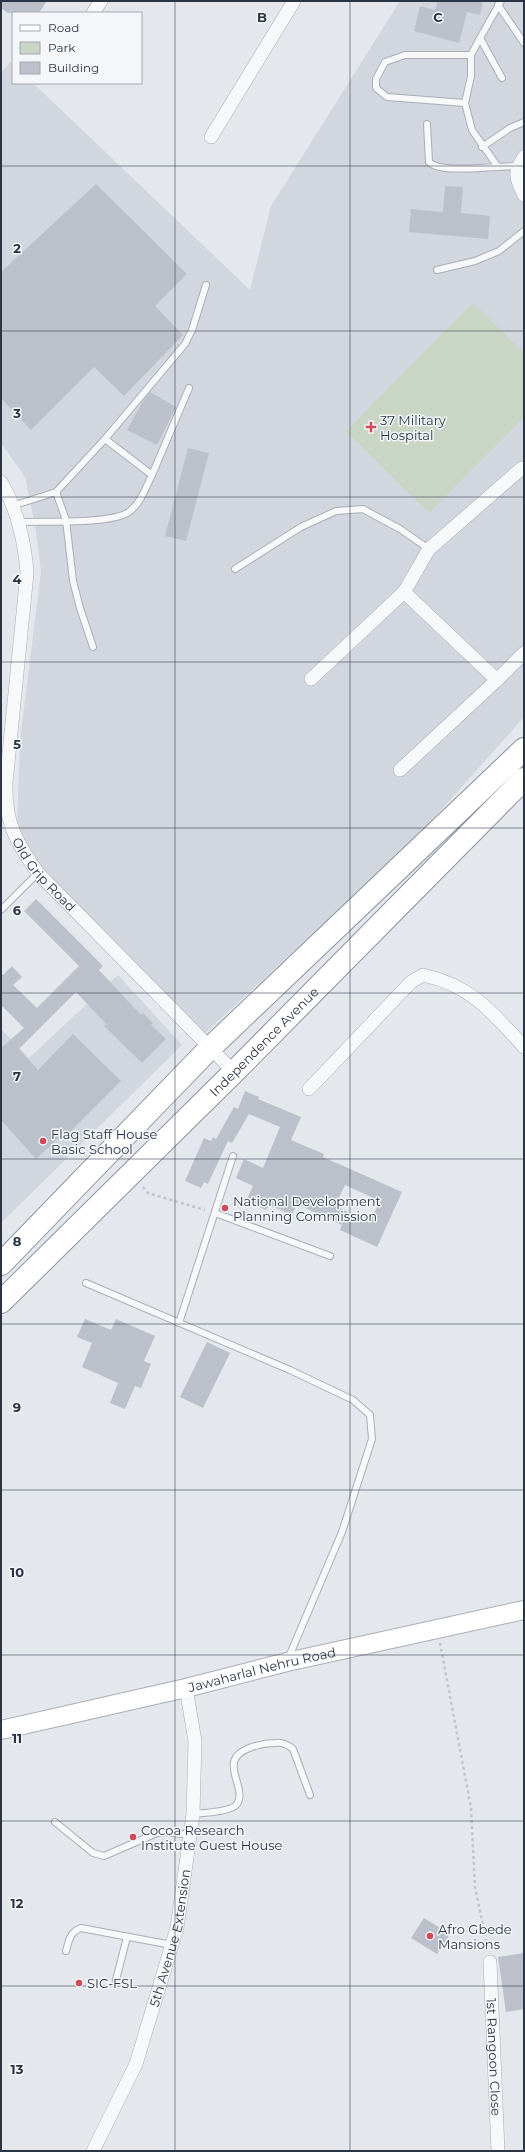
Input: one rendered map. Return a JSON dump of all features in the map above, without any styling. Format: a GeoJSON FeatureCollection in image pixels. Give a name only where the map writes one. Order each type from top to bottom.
{"type":"FeatureCollection","features":[{"type":"Feature","properties":{"kind":"highway"},"geometry":{"type":"LineString","coordinates":[[1,1264],[209,1049],[524,749]]}},
{"type":"Feature","properties":{"kind":"highway","name":"Independence Avenue"},"geometry":{"type":"LineString","coordinates":[[1,1302],[234,1072],[524,779]]}},
{"type":"Feature","properties":{"kind":"street"},"geometry":{"type":"LineString","coordinates":[[94,12],[101,1]]}},
{"type":"Feature","properties":{"kind":"street"},"geometry":{"type":"LineString","coordinates":[[212,137],[294,1]]}},
{"type":"Feature","properties":{"kind":"street"},"geometry":{"type":"LineString","coordinates":[[520,162],[517,181],[524,194]]}},
{"type":"Feature","properties":{"kind":"street"},"geometry":{"type":"LineString","coordinates":[[311,679],[404,592],[428,549],[523,468]]}},
{"type":"Feature","properties":{"kind":"street","name":"Old Grip Road"},"geometry":{"type":"LineString","coordinates":[[1,482],[12,506],[26,552],[27,573],[6,783],[6,805],[12,830],[21,850],[38,873],[209,1049],[234,1072]]}},
{"type":"Feature","properties":{"kind":"street"},"geometry":{"type":"LineString","coordinates":[[404,592],[497,680]]}},
{"type":"Feature","properties":{"kind":"street"},"geometry":{"type":"LineString","coordinates":[[400,770],[524,653]]}},
{"type":"Feature","properties":{"kind":"street"},"geometry":{"type":"LineString","coordinates":[[309,1089],[411,982],[423,975],[437,978],[460,988],[483,1003],[524,1047]]}},
{"type":"Feature","properties":{"kind":"street","name":"Jawaharlal Nehru Road"},"geometry":{"type":"LineString","coordinates":[[1,1730],[186,1688],[287,1662],[524,1610]]}},
{"type":"Feature","properties":{"kind":"street","name":"5th Avenue Extension"},"geometry":{"type":"LineString","coordinates":[[93,2151],[136,2064],[177,1928],[193,1814],[195,1740],[186,1688]]}},
{"type":"Feature","properties":{"kind":"street","name":"1st Rangoon Close"},"geometry":{"type":"LineString","coordinates":[[490,1962],[498,2151]]}},
{"type":"Feature","properties":{"kind":"lane"},"geometry":{"type":"LineString","coordinates":[[498,167],[482,147],[472,130],[465,103],[471,76],[471,55],[500,3],[524,43]]}},
{"type":"Feature","properties":{"kind":"lane"},"geometry":{"type":"LineString","coordinates":[[480,38],[502,78]]}},
{"type":"Feature","properties":{"kind":"lane"},"geometry":{"type":"LineString","coordinates":[[465,103],[387,97],[376,88],[376,79],[386,62],[405,55],[471,55]]}},
{"type":"Feature","properties":{"kind":"lane"},"geometry":{"type":"LineString","coordinates":[[482,147],[510,128],[524,122]]}},
{"type":"Feature","properties":{"kind":"lane"},"geometry":{"type":"LineString","coordinates":[[427,124],[429,162],[432,166],[444,168],[498,167],[520,162]]}},
{"type":"Feature","properties":{"kind":"lane"},"geometry":{"type":"LineString","coordinates":[[437,270],[475,260],[498,251],[524,231]]}},
{"type":"Feature","properties":{"kind":"lane"},"geometry":{"type":"LineString","coordinates":[[12,506],[56,492],[105,439],[185,344],[192,330],[206,285]]}},
{"type":"Feature","properties":{"kind":"lane"},"geometry":{"type":"LineString","coordinates":[[17,522],[99,519],[126,514],[140,500],[189,388]]}},
{"type":"Feature","properties":{"kind":"lane"},"geometry":{"type":"LineString","coordinates":[[105,439],[152,474]]}},
{"type":"Feature","properties":{"kind":"lane"},"geometry":{"type":"LineString","coordinates":[[56,492],[66,520],[74,581],[80,608],[93,647]]}},
{"type":"Feature","properties":{"kind":"lane"},"geometry":{"type":"LineString","coordinates":[[235,569],[301,527],[336,511],[363,510],[400,529],[428,549]]}},
{"type":"Feature","properties":{"kind":"lane"},"geometry":{"type":"LineString","coordinates":[[1,910],[38,873]]}},
{"type":"Feature","properties":{"kind":"lane"},"geometry":{"type":"LineString","coordinates":[[179,1323],[233,1156]]}},
{"type":"Feature","properties":{"kind":"lane"},"geometry":{"type":"LineString","coordinates":[[215,1212],[330,1256]]}},
{"type":"Feature","properties":{"kind":"lane"},"geometry":{"type":"LineString","coordinates":[[86,1283],[290,1370],[353,1400],[370,1415],[372,1439],[342,1532],[287,1662]]}},
{"type":"Feature","properties":{"kind":"lane"},"geometry":{"type":"LineString","coordinates":[[193,1814],[231,1809],[237,1804],[239,1796],[233,1763],[236,1755],[243,1750],[276,1742],[286,1744],[293,1749],[310,1795]]}},
{"type":"Feature","properties":{"kind":"lane"},"geometry":{"type":"LineString","coordinates":[[56,1822],[93,1853],[104,1856],[157,1833],[168,1832],[190,1835]]}},
{"type":"Feature","properties":{"kind":"lane"},"geometry":{"type":"LineString","coordinates":[[66,1951],[70,1936],[75,1930],[82,1928],[172,1945]]}},
{"type":"Feature","properties":{"kind":"lane"},"geometry":{"type":"LineString","coordinates":[[116,1980],[127,1937]]}},
{"type":"Feature","properties":{"kind":"path"},"geometry":{"type":"LineString","coordinates":[[141,1184],[148,1193],[215,1212]]}},
{"type":"Feature","properties":{"kind":"path"},"geometry":{"type":"LineString","coordinates":[[437,1629],[471,1808],[475,1887],[490,1962]]}},
{"type":"Feature","properties":{"kind":"shaded area","name":"37 Military Hospital"},"geometry":{"type":"Polygon","coordinates":[[[400,1],[524,1],[524,717],[418,836],[202,1036],[40,869],[17,827],[20,741],[41,571],[35,525],[25,477],[1,443],[1,73],[10,62],[12,63],[12,84],[34,84],[250,290],[271,206],[400,1]]]}},
{"type":"Feature","properties":{"kind":"shaded area","name":"Flag Staff House Basic School"},"geometry":{"type":"Polygon","coordinates":[[[118,975],[182,1045],[1,1223],[1,1029],[29,1058],[118,975]]]}},
{"type":"Feature","properties":{"kind":"green space"},"geometry":{"type":"Polygon","coordinates":[[[473,303],[524,353],[524,417],[429,513],[346,431],[473,303]]]}},
{"type":"Feature","properties":{"kind":"building"},"geometry":{"type":"Polygon","coordinates":[[[1,1],[47,1],[40,12],[8,13],[1,8],[1,1]]]}},
{"type":"Feature","properties":{"kind":"building"},"geometry":{"type":"Polygon","coordinates":[[[438,1],[483,1],[480,15],[467,12],[459,43],[414,31],[420,6],[435,10],[438,1]]]}},
{"type":"Feature","properties":{"kind":"building"},"geometry":{"type":"Polygon","coordinates":[[[96,184],[187,274],[155,306],[183,335],[124,396],[94,367],[31,430],[1,398],[1,272],[96,184]]]}},
{"type":"Feature","properties":{"kind":"building"},"geometry":{"type":"Polygon","coordinates":[[[445,186],[463,187],[461,213],[490,216],[488,239],[409,232],[411,209],[443,212],[445,186]]]}},
{"type":"Feature","properties":{"kind":"building"},"geometry":{"type":"Polygon","coordinates":[[[150,392],[176,407],[157,445],[127,430],[143,401],[150,392]]]}},
{"type":"Feature","properties":{"kind":"building"},"geometry":{"type":"Polygon","coordinates":[[[188,448],[209,453],[186,541],[165,536],[188,448]]]}},
{"type":"Feature","properties":{"kind":"building"},"geometry":{"type":"Polygon","coordinates":[[[36,899],[103,966],[99,970],[141,1015],[143,1013],[153,1023],[151,1025],[166,1039],[142,1063],[104,1026],[106,1024],[76,992],[19,1049],[38,1070],[73,1034],[121,1081],[65,1137],[62,1135],[36,1159],[1,1120],[1,1048],[24,1028],[1,1005],[1,973],[3,975],[12,966],[22,977],[13,985],[37,1008],[79,966],[24,911],[36,899]]]}},
{"type":"Feature","properties":{"kind":"building"},"geometry":{"type":"Polygon","coordinates":[[[245,1091],[259,1097],[258,1099],[301,1117],[291,1140],[324,1154],[323,1157],[402,1192],[377,1247],[340,1230],[342,1225],[297,1204],[292,1215],[269,1205],[266,1210],[246,1201],[253,1186],[236,1178],[244,1159],[263,1168],[280,1127],[249,1114],[232,1143],[228,1141],[208,1184],[204,1182],[201,1188],[185,1181],[204,1138],[211,1141],[213,1137],[216,1139],[234,1107],[238,1109],[245,1091]],[[345,1185],[335,1206],[370,1222],[380,1201],[345,1185]]]}},
{"type":"Feature","properties":{"kind":"building"},"geometry":{"type":"Polygon","coordinates":[[[85,1319],[111,1330],[116,1319],[155,1336],[144,1361],[151,1364],[141,1388],[135,1386],[125,1409],[110,1403],[118,1383],[82,1367],[92,1343],[77,1337],[85,1319]]]}},
{"type":"Feature","properties":{"kind":"building"},"geometry":{"type":"Polygon","coordinates":[[[207,1342],[230,1353],[203,1408],[180,1397],[207,1342]]]}},
{"type":"Feature","properties":{"kind":"building","name":"Afro Gbede Mansions"},"geometry":{"type":"Polygon","coordinates":[[[424,1918],[450,1934],[437,1954],[411,1938],[424,1918]]]}},
{"type":"Feature","properties":{"kind":"building"},"geometry":{"type":"Polygon","coordinates":[[[524,1953],[524,2009],[506,2012],[498,1957],[524,1953]]]}},
{"type":"Feature","properties":{"kind":"place","name":"37 Military Hospital"},"geometry":{"type":"Point","coordinates":[371,427]}},
{"type":"Feature","properties":{"kind":"place","name":"Flag Staff House Basic School"},"geometry":{"type":"Point","coordinates":[43,1141]}},
{"type":"Feature","properties":{"kind":"place","name":"National Development Planning Commission"},"geometry":{"type":"Point","coordinates":[225,1208]}},
{"type":"Feature","properties":{"kind":"place","name":"Cocoa Research Institute Guest House"},"geometry":{"type":"Point","coordinates":[133,1837]}},
{"type":"Feature","properties":{"kind":"place","name":"Afro Gbede Mansions"},"geometry":{"type":"Point","coordinates":[430,1936]}},
{"type":"Feature","properties":{"kind":"place","name":"SIC-FSL"},"geometry":{"type":"Point","coordinates":[79,1983]}}]}
